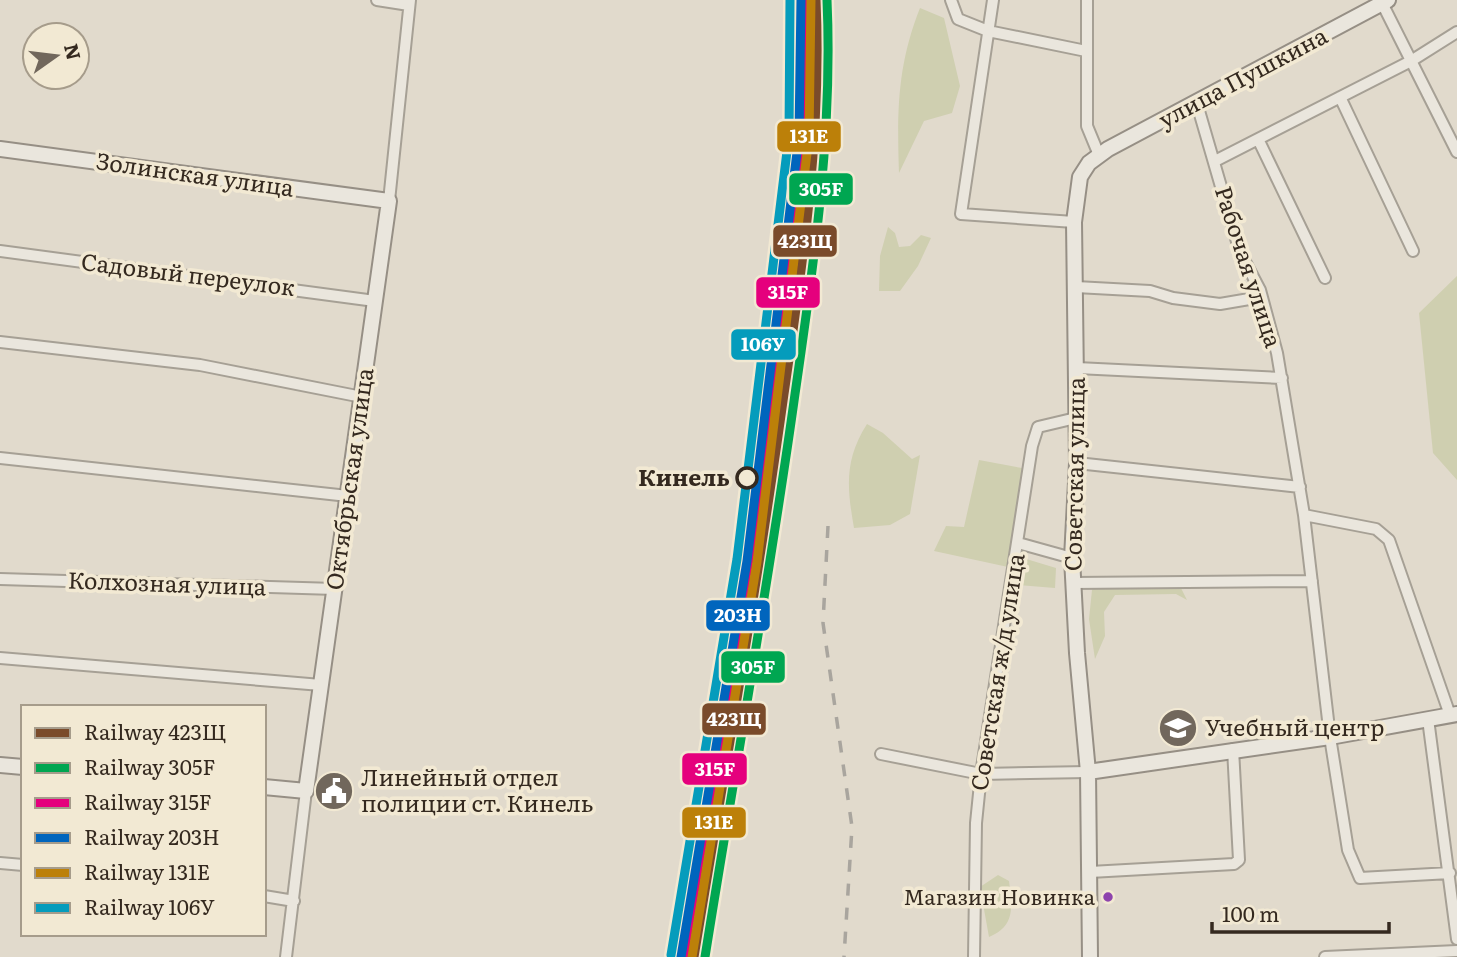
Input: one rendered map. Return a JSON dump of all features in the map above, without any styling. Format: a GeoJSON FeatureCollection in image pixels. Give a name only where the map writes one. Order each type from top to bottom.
{"type":"FeatureCollection","features":[{"type":"Feature","properties":{"kind":"street"},"geometry":{"type":"LineString","coordinates":[[377,0],[409,2]]}},
{"type":"Feature","properties":{"kind":"street"},"geometry":{"type":"LineString","coordinates":[[951,0],[958,19],[988,31],[1086,51]]}},
{"type":"Feature","properties":{"kind":"street"},"geometry":{"type":"LineString","coordinates":[[993,0],[961,214],[1074,222]]}},
{"type":"Feature","properties":{"kind":"street"},"geometry":{"type":"LineString","coordinates":[[1087,0],[1087,126],[1099,155]]}},
{"type":"Feature","properties":{"kind":"street"},"geometry":{"type":"LineString","coordinates":[[1385,1],[1411,61],[1457,152]]}},
{"type":"Feature","properties":{"kind":"street","name":"улица Пушкина"},"geometry":{"type":"LineString","coordinates":[[1099,155],[1385,1]]}},
{"type":"Feature","properties":{"kind":"street","name":"Октябрьская улица"},"geometry":{"type":"LineString","coordinates":[[286,957],[306,791],[390,201],[409,2]]}},
{"type":"Feature","properties":{"kind":"street"},"geometry":{"type":"LineString","coordinates":[[1215,161],[1411,61],[1457,32]]}},
{"type":"Feature","properties":{"kind":"street"},"geometry":{"type":"LineString","coordinates":[[1340,97],[1413,251]]}},
{"type":"Feature","properties":{"kind":"street","name":"Рабочая улица"},"geometry":{"type":"LineString","coordinates":[[1197,104],[1240,252],[1261,297],[1282,379],[1300,486],[1330,737],[1348,850],[1360,878],[1450,873]]}},
{"type":"Feature","properties":{"kind":"street"},"geometry":{"type":"LineString","coordinates":[[1258,139],[1325,278]]}},
{"type":"Feature","properties":{"kind":"street","name":"Золинская улица"},"geometry":{"type":"LineString","coordinates":[[0,149],[390,201]]}},
{"type":"Feature","properties":{"kind":"street","name":"Советская улица"},"geometry":{"type":"LineString","coordinates":[[1090,957],[1088,772],[1072,558],[1077,463],[1074,222],[1080,177],[1099,155]]}},
{"type":"Feature","properties":{"kind":"street","name":"Садовый переулок"},"geometry":{"type":"LineString","coordinates":[[0,251],[375,301]]}},
{"type":"Feature","properties":{"kind":"street"},"geometry":{"type":"LineString","coordinates":[[1076,287],[1150,291],[1173,298],[1220,304],[1261,297]]}},
{"type":"Feature","properties":{"kind":"street"},"geometry":{"type":"LineString","coordinates":[[0,342],[200,365],[362,397]]}},
{"type":"Feature","properties":{"kind":"street"},"geometry":{"type":"LineString","coordinates":[[1077,369],[1282,379]]}},
{"type":"Feature","properties":{"kind":"street","name":"Советская ж/д улица"},"geometry":{"type":"LineString","coordinates":[[974,957],[975,836],[981,774],[1038,427],[1076,418]]}},
{"type":"Feature","properties":{"kind":"street"},"geometry":{"type":"LineString","coordinates":[[0,458],[348,496]]}},
{"type":"Feature","properties":{"kind":"street"},"geometry":{"type":"LineString","coordinates":[[1077,463],[1300,486]]}},
{"type":"Feature","properties":{"kind":"street"},"geometry":{"type":"LineString","coordinates":[[881,754],[981,774],[1088,772],[1330,737],[1453,714],[1389,540],[1376,529],[1304,515]]}},
{"type":"Feature","properties":{"kind":"street"},"geometry":{"type":"LineString","coordinates":[[1018,542],[1072,558]]}},
{"type":"Feature","properties":{"kind":"street","name":"Колхозная улица"},"geometry":{"type":"LineString","coordinates":[[0,579],[335,589]]}},
{"type":"Feature","properties":{"kind":"street"},"geometry":{"type":"LineString","coordinates":[[1073,583],[1312,581]]}},
{"type":"Feature","properties":{"kind":"street"},"geometry":{"type":"LineString","coordinates":[[0,658],[321,685]]}},
{"type":"Feature","properties":{"kind":"street"},"geometry":{"type":"LineString","coordinates":[[1428,719],[1457,939]]}},
{"type":"Feature","properties":{"kind":"street"},"geometry":{"type":"LineString","coordinates":[[1090,872],[1234,864],[1239,860],[1233,749]]}},
{"type":"Feature","properties":{"kind":"street"},"geometry":{"type":"LineString","coordinates":[[0,765],[21,766]]}},
{"type":"Feature","properties":{"kind":"street"},"geometry":{"type":"LineString","coordinates":[[266,788],[306,791]]}},
{"type":"Feature","properties":{"kind":"street"},"geometry":{"type":"LineString","coordinates":[[0,863],[21,865]]}},
{"type":"Feature","properties":{"kind":"street"},"geometry":{"type":"LineString","coordinates":[[266,896],[294,901]]}},
{"type":"Feature","properties":{"kind":"street"},"geometry":{"type":"LineString","coordinates":[[1325,957],[1457,951]]}},
{"type":"Feature","properties":{"kind":"green space"},"geometry":{"type":"Polygon","coordinates":[[[920,8],[944,18],[960,86],[952,113],[924,121],[899,173],[900,89],[912,29],[920,8]]]}},
{"type":"Feature","properties":{"kind":"green space"},"geometry":{"type":"Polygon","coordinates":[[[888,227],[895,233],[899,247],[910,246],[921,235],[931,238],[918,266],[900,291],[879,291],[880,256],[888,227]]]}},
{"type":"Feature","properties":{"kind":"green space"},"geometry":{"type":"Polygon","coordinates":[[[1457,276],[1457,480],[1433,453],[1419,313],[1457,276]]]}},
{"type":"Feature","properties":{"kind":"green space"},"geometry":{"type":"Polygon","coordinates":[[[867,424],[883,433],[912,459],[920,455],[910,514],[890,525],[854,528],[849,474],[854,450],[867,424]]]}},
{"type":"Feature","properties":{"kind":"green space"},"geometry":{"type":"Polygon","coordinates":[[[979,460],[1022,468],[1008,567],[934,551],[946,526],[964,527],[979,460]]]}},
{"type":"Feature","properties":{"kind":"green space"},"geometry":{"type":"Polygon","coordinates":[[[1023,558],[1056,568],[1055,588],[1018,585],[1023,558]]]}},
{"type":"Feature","properties":{"kind":"green space"},"geometry":{"type":"Polygon","coordinates":[[[1103,581],[1180,586],[1187,600],[1176,594],[1115,595],[1104,612],[1105,636],[1095,659],[1089,619],[1092,590],[1103,581]]]}},
{"type":"Feature","properties":{"kind":"green space"},"geometry":{"type":"Polygon","coordinates":[[[998,875],[1009,881],[1010,914],[1004,927],[989,937],[980,887],[998,875]]]}},
{"type":"Feature","properties":{"kind":"railway"},"geometry":{"type":"LineString","coordinates":[[828,526],[823,623],[852,827],[844,957]]}},
{"type":"Feature","properties":{"kind":"rail line","name":"106У"},"geometry":{"type":"LineString","coordinates":[[671,955],[737,559],[789,135],[790,0]]}},
{"type":"Feature","properties":{"kind":"rail line","name":"203Н"},"geometry":{"type":"LineString","coordinates":[[681,957],[747,561],[799,136],[801,0]]}},
{"type":"Feature","properties":{"kind":"rail line","name":"315F"},"geometry":{"type":"LineString","coordinates":[[684,955],[753,536],[787,297],[803,149],[806,0]]}},
{"type":"Feature","properties":{"kind":"rail line","name":"131Е"},"geometry":{"type":"LineString","coordinates":[[692,957],[757,562],[809,137],[811,0]]}},
{"type":"Feature","properties":{"kind":"rail line","name":"423Щ"},"geometry":{"type":"LineString","coordinates":[[694,957],[741,676],[798,296],[814,149],[816,0]]}},
{"type":"Feature","properties":{"kind":"rail line","name":"305F"},"geometry":{"type":"LineString","coordinates":[[705,957],[774,535],[809,296],[825,149],[827,0]]}},
{"type":"Feature","properties":{"kind":"place","name":"Кинель"},"geometry":{"type":"Point","coordinates":[747,478]}},
{"type":"Feature","properties":{"kind":"place","name":"Учебный центр"},"geometry":{"type":"Point","coordinates":[1178,728]}},
{"type":"Feature","properties":{"kind":"place","name":"Линейный отдел полиции ст. Кинель"},"geometry":{"type":"Point","coordinates":[334,791]}},
{"type":"Feature","properties":{"kind":"place","name":"Магазин Новинка"},"geometry":{"type":"Point","coordinates":[1108,897]}}]}
